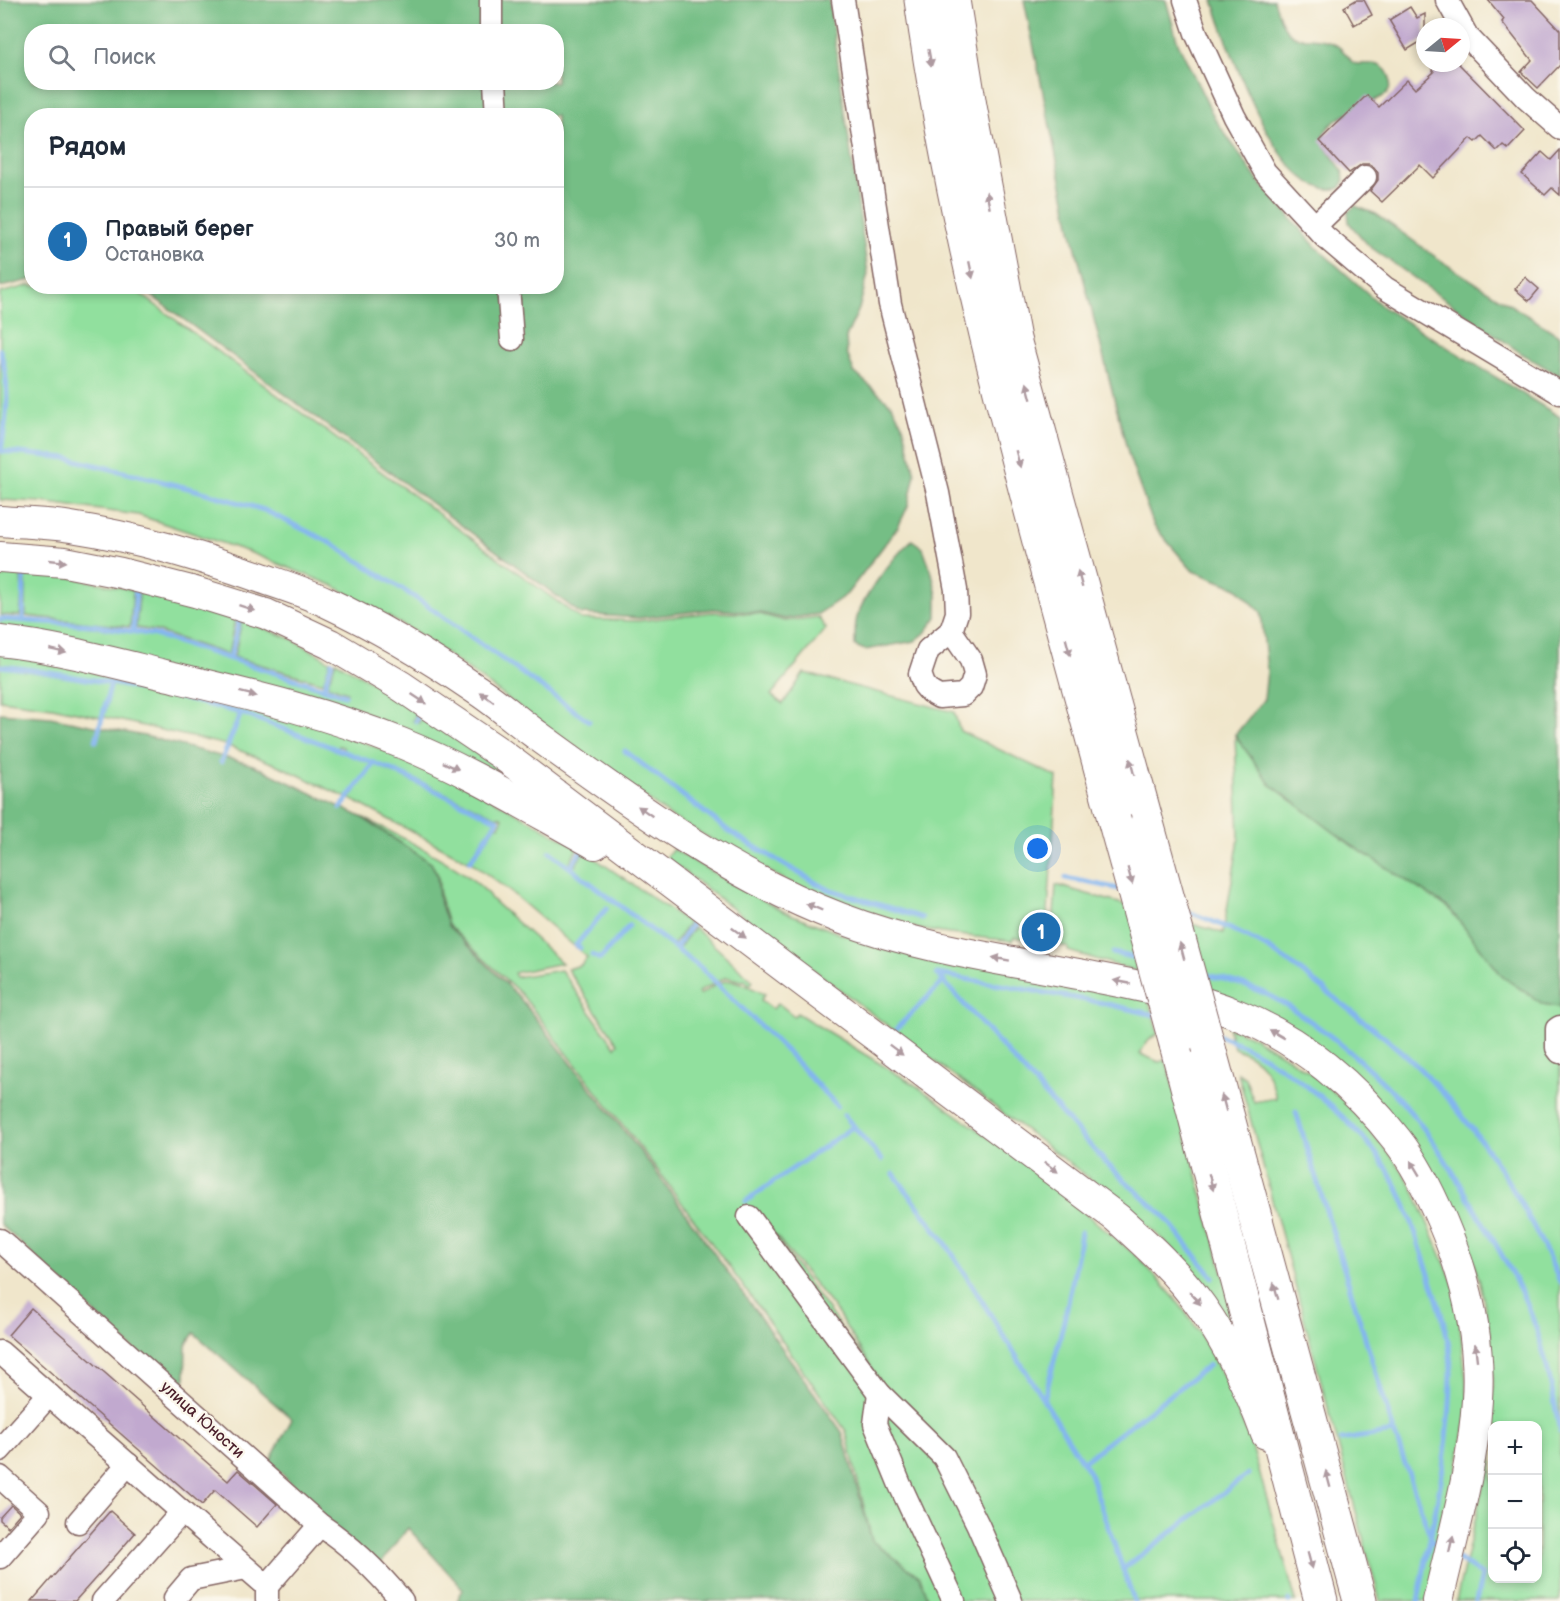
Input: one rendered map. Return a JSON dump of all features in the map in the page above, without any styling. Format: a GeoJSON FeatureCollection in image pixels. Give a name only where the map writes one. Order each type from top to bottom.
{"type":"FeatureCollection","features":[{"type":"Feature","properties":{"kind":"highway"},"geometry":{"type":"LineString","coordinates":[[921,0],[951,180],[985,334],[1176,1044],[1321,1601]]}},
{"type":"Feature","properties":{"kind":"highway"},"geometry":{"type":"LineString","coordinates":[[952,0],[1014,339],[1360,1601]]}},
{"type":"Feature","properties":{"kind":"main road"},"geometry":{"type":"LineString","coordinates":[[0,521],[68,526],[145,542],[188,553],[321,600],[376,627],[430,658],[482,692],[532,731],[688,842],[769,887],[840,918],[897,937],[970,954],[1148,987],[1189,999],[1238,1015],[1278,1034],[1329,1069],[1368,1106],[1400,1143],[1429,1192],[1446,1231],[1454,1250],[1469,1303],[1477,1360],[1476,1408],[1471,1459],[1438,1601]]}},
{"type":"Feature","properties":{"kind":"main road"},"geometry":{"type":"LineString","coordinates":[[0,557],[65,562],[195,592],[266,614],[330,644],[401,686],[500,753],[1074,1184],[1154,1251],[1202,1306],[1230,1355],[1256,1405],[1299,1522]]}},
{"type":"Feature","properties":{"kind":"main road"},"geometry":{"type":"LineString","coordinates":[[0,641],[25,644],[254,696],[319,714],[401,743],[468,774],[692,898]]}},
{"type":"Feature","properties":{"kind":"street"},"geometry":{"type":"LineString","coordinates":[[491,16],[507,0]]}},
{"type":"Feature","properties":{"kind":"street"},"geometry":{"type":"LineString","coordinates":[[843,0],[890,304],[939,493],[952,561],[957,613],[951,631]]}},
{"type":"Feature","properties":{"kind":"street"},"geometry":{"type":"LineString","coordinates":[[1185,0],[1196,33],[1234,116],[1265,171],[1315,226],[1385,288],[1560,393]]}},
{"type":"Feature","properties":{"kind":"street"},"geometry":{"type":"LineString","coordinates":[[1447,0],[1467,36],[1526,98],[1560,128]]}},
{"type":"Feature","properties":{"kind":"street"},"geometry":{"type":"LineString","coordinates":[[495,90],[497,108]]}},
{"type":"Feature","properties":{"kind":"street"},"geometry":{"type":"LineString","coordinates":[[1315,226],[1365,177]]}},
{"type":"Feature","properties":{"kind":"street"},"geometry":{"type":"LineString","coordinates":[[509,294],[512,339]]}},
{"type":"Feature","properties":{"kind":"street"},"geometry":{"type":"LineString","coordinates":[[1560,1027],[1557,1029],[1557,1048],[1560,1052]]}},
{"type":"Feature","properties":{"kind":"street"},"geometry":{"type":"LineString","coordinates":[[749,1217],[879,1393],[944,1457],[978,1525],[1011,1601]]}},
{"type":"Feature","properties":{"kind":"street","name":"улица Юности"},"geometry":{"type":"LineString","coordinates":[[0,1240],[321,1525],[343,1540],[378,1572],[402,1601]]}},
{"type":"Feature","properties":{"kind":"street"},"geometry":{"type":"LineString","coordinates":[[0,1352],[246,1568],[267,1594],[321,1525]]}},
{"type":"Feature","properties":{"kind":"street"},"geometry":{"type":"LineString","coordinates":[[879,1393],[875,1424],[900,1485],[954,1601]]}},
{"type":"Feature","properties":{"kind":"street"},"geometry":{"type":"LineString","coordinates":[[0,1450],[49,1395]]}},
{"type":"Feature","properties":{"kind":"street"},"geometry":{"type":"LineString","coordinates":[[78,1522],[128,1464]]}},
{"type":"Feature","properties":{"kind":"street"},"geometry":{"type":"LineString","coordinates":[[0,1477],[39,1512],[0,1557]]}},
{"type":"Feature","properties":{"kind":"street"},"geometry":{"type":"LineString","coordinates":[[103,1601],[182,1512]]}},
{"type":"Feature","properties":{"kind":"street"},"geometry":{"type":"LineString","coordinates":[[175,1598],[191,1579],[246,1568]]}},
{"type":"Feature","properties":{"kind":"green space"},"geometry":{"type":"Polygon","coordinates":[[[0,0],[829,0],[868,274],[859,309],[846,337],[847,353],[854,372],[892,405],[904,428],[915,474],[908,506],[898,527],[847,594],[818,614],[785,619],[760,613],[713,609],[639,618],[581,614],[149,294],[564,294],[564,108],[24,108],[24,282],[0,287],[0,0]]]}},
{"type":"Feature","properties":{"kind":"green space"},"geometry":{"type":"Polygon","coordinates":[[[1024,0],[1166,0],[1178,43],[1215,119],[1256,178],[1315,246],[1384,308],[1560,417],[1560,1007],[1543,1004],[1503,977],[1449,908],[1351,845],[1270,784],[1235,735],[1264,699],[1267,671],[1261,612],[1237,588],[1193,571],[1154,526],[1129,457],[1071,229],[1024,0]]]}},
{"type":"Feature","properties":{"kind":"green space"},"geometry":{"type":"Polygon","coordinates":[[[1213,0],[1274,0],[1282,23],[1293,36],[1335,44],[1353,63],[1378,65],[1383,67],[1389,75],[1390,84],[1387,94],[1337,120],[1324,134],[1322,143],[1343,171],[1344,182],[1340,188],[1318,186],[1296,171],[1277,147],[1243,83],[1213,0]]]}},
{"type":"Feature","properties":{"kind":"green space"},"geometry":{"type":"Polygon","coordinates":[[[1355,206],[1376,214],[1444,263],[1560,336],[1560,376],[1521,353],[1369,246],[1349,223],[1348,212],[1355,206]]]}},
{"type":"Feature","properties":{"kind":"green space"},"geometry":{"type":"Polygon","coordinates":[[[24,287],[24,294],[140,294],[581,619],[638,621],[712,612],[759,614],[785,621],[818,617],[826,629],[771,695],[783,704],[804,673],[954,712],[960,731],[1057,777],[1046,942],[1014,937],[1012,941],[918,929],[803,890],[673,818],[420,635],[334,586],[249,552],[138,515],[41,502],[0,500],[0,293],[24,287]]]}},
{"type":"Feature","properties":{"kind":"green space"},"geometry":{"type":"Polygon","coordinates":[[[912,540],[923,548],[932,573],[937,595],[937,617],[925,633],[915,641],[865,650],[855,646],[856,622],[864,602],[888,566],[912,540]]]}},
{"type":"Feature","properties":{"kind":"green space"},"geometry":{"type":"Polygon","coordinates":[[[0,567],[20,568],[22,591],[20,616],[0,615],[0,567]]]}},
{"type":"Feature","properties":{"kind":"green space"},"geometry":{"type":"Polygon","coordinates":[[[26,568],[133,590],[130,627],[26,616],[26,568]]]}},
{"type":"Feature","properties":{"kind":"green space"},"geometry":{"type":"Polygon","coordinates":[[[140,587],[235,620],[228,655],[156,631],[136,628],[140,587]]]}},
{"type":"Feature","properties":{"kind":"green space"},"geometry":{"type":"Polygon","coordinates":[[[0,619],[93,627],[156,636],[346,696],[347,692],[327,685],[336,661],[417,709],[413,721],[419,723],[423,713],[497,768],[495,773],[0,632],[0,619]]]}},
{"type":"Feature","properties":{"kind":"green space"},"geometry":{"type":"Polygon","coordinates":[[[242,620],[292,639],[330,661],[323,683],[234,657],[242,620]]]}},
{"type":"Feature","properties":{"kind":"green space"},"geometry":{"type":"Polygon","coordinates":[[[0,651],[170,685],[168,693],[0,664],[0,651]]]}},
{"type":"Feature","properties":{"kind":"green space"},"geometry":{"type":"Polygon","coordinates":[[[0,667],[110,684],[101,717],[0,700],[0,667]]]}},
{"type":"Feature","properties":{"kind":"green space"},"geometry":{"type":"Polygon","coordinates":[[[112,685],[178,697],[239,714],[226,745],[104,717],[112,685]]]}},
{"type":"Feature","properties":{"kind":"green space"},"geometry":{"type":"Polygon","coordinates":[[[176,686],[271,708],[441,771],[578,847],[570,862],[575,866],[584,851],[689,923],[674,944],[679,948],[694,927],[753,981],[750,985],[744,980],[726,977],[698,992],[699,995],[725,981],[739,983],[765,994],[761,1000],[773,1009],[778,1003],[794,1016],[797,1013],[915,1085],[1026,1164],[1140,1259],[1178,1302],[1198,1330],[1224,1378],[1251,1443],[1296,1601],[928,1601],[920,1577],[872,1541],[846,1431],[746,1290],[653,1164],[521,994],[448,925],[440,897],[438,875],[431,863],[362,817],[432,854],[483,889],[491,899],[562,963],[514,973],[516,977],[561,970],[615,1047],[618,1044],[567,969],[581,965],[587,957],[513,894],[471,862],[503,818],[388,767],[343,751],[343,747],[339,746],[338,749],[242,712],[174,694],[176,686]],[[753,1207],[880,1381],[836,1311],[753,1207]]]}},
{"type":"Feature","properties":{"kind":"green space"},"geometry":{"type":"Polygon","coordinates":[[[0,713],[50,717],[149,737],[253,765],[361,817],[431,863],[437,875],[439,898],[448,925],[519,997],[651,1165],[842,1432],[872,1541],[920,1577],[928,1601],[457,1601],[463,1589],[408,1528],[377,1568],[313,1507],[270,1461],[292,1419],[194,1333],[186,1345],[185,1382],[172,1386],[0,1224],[0,713]]]}},
{"type":"Feature","properties":{"kind":"green space"},"geometry":{"type":"Polygon","coordinates":[[[242,714],[372,764],[347,798],[282,767],[228,746],[242,714]]]}},
{"type":"Feature","properties":{"kind":"green space"},"geometry":{"type":"Polygon","coordinates":[[[1235,735],[1270,784],[1351,845],[1449,908],[1503,977],[1543,1004],[1560,1007],[1560,1601],[1456,1601],[1484,1482],[1488,1453],[1488,1583],[1542,1583],[1542,1421],[1491,1421],[1493,1384],[1490,1333],[1480,1282],[1463,1231],[1430,1167],[1371,1092],[1140,972],[1068,951],[1068,947],[1052,944],[1056,885],[1223,933],[1239,839],[1235,735]]]}},
{"type":"Feature","properties":{"kind":"green space"},"geometry":{"type":"Polygon","coordinates":[[[374,764],[496,820],[468,861],[350,799],[374,764]]]}},
{"type":"Feature","properties":{"kind":"green space"},"geometry":{"type":"Polygon","coordinates":[[[673,849],[785,912],[841,934],[1148,998],[1158,1034],[1147,1042],[1140,1054],[1159,1062],[1166,1060],[1235,1317],[1226,1320],[1197,1277],[1164,1240],[1110,1194],[666,858],[673,849]]]}},
{"type":"Feature","properties":{"kind":"green space"},"geometry":{"type":"Polygon","coordinates":[[[1228,1027],[1251,1036],[1280,1053],[1309,1072],[1343,1100],[1393,1158],[1411,1184],[1456,1290],[1469,1406],[1431,1601],[1380,1601],[1238,1073],[1245,1078],[1254,1102],[1276,1098],[1274,1089],[1267,1073],[1258,1061],[1234,1048],[1228,1027]]]}},
{"type":"Feature","properties":{"kind":"building"},"geometry":{"type":"Polygon","coordinates":[[[1356,0],[1364,0],[1372,15],[1354,25],[1344,7],[1356,0]]]}},
{"type":"Feature","properties":{"kind":"building"},"geometry":{"type":"Polygon","coordinates":[[[1488,0],[1532,0],[1560,30],[1560,65],[1538,88],[1521,72],[1532,60],[1488,0]]]}},
{"type":"Feature","properties":{"kind":"building"},"geometry":{"type":"Polygon","coordinates":[[[1410,7],[1417,18],[1416,44],[1407,50],[1389,20],[1410,7]]]}},
{"type":"Feature","properties":{"kind":"building"},"geometry":{"type":"Polygon","coordinates":[[[1434,72],[1467,72],[1525,131],[1508,149],[1503,145],[1497,151],[1482,136],[1476,142],[1471,138],[1433,178],[1420,165],[1382,202],[1370,191],[1378,180],[1378,173],[1374,167],[1362,164],[1349,173],[1319,141],[1367,95],[1379,107],[1407,80],[1415,89],[1434,72]]]}},
{"type":"Feature","properties":{"kind":"building"},"geometry":{"type":"Polygon","coordinates":[[[1560,150],[1560,195],[1552,188],[1545,195],[1522,174],[1542,152],[1551,160],[1560,150]]]}},
{"type":"Feature","properties":{"kind":"building"},"geometry":{"type":"Polygon","coordinates":[[[1525,277],[1539,289],[1529,301],[1515,289],[1525,277]]]}},
{"type":"Feature","properties":{"kind":"building"},"geometry":{"type":"Polygon","coordinates":[[[31,1308],[228,1481],[238,1470],[277,1504],[257,1527],[215,1490],[202,1505],[8,1335],[31,1308]]]}},
{"type":"Feature","properties":{"kind":"building"},"geometry":{"type":"Polygon","coordinates":[[[11,1505],[20,1513],[8,1527],[0,1520],[0,1517],[11,1505]]]}},
{"type":"Feature","properties":{"kind":"building"},"geometry":{"type":"Polygon","coordinates":[[[110,1511],[135,1533],[118,1553],[75,1601],[32,1601],[110,1511]]]}},
{"type":"Feature","properties":{"kind":"waterway"},"geometry":{"type":"LineString","coordinates":[[0,350],[7,388],[1,451],[67,458],[196,490],[264,510],[333,544],[425,604],[589,721]]}},
{"type":"Feature","properties":{"kind":"waterway"},"geometry":{"type":"LineString","coordinates":[[23,619],[24,571]]}},
{"type":"Feature","properties":{"kind":"waterway"},"geometry":{"type":"LineString","coordinates":[[133,631],[136,589]]}},
{"type":"Feature","properties":{"kind":"waterway"},"geometry":{"type":"LineString","coordinates":[[0,619],[92,625],[155,635],[345,695]]}},
{"type":"Feature","properties":{"kind":"waterway"},"geometry":{"type":"LineString","coordinates":[[230,658],[239,621]]}},
{"type":"Feature","properties":{"kind":"waterway"},"geometry":{"type":"LineString","coordinates":[[324,687],[332,662]]}},
{"type":"Feature","properties":{"kind":"waterway"},"geometry":{"type":"LineString","coordinates":[[0,666],[111,683],[241,713],[387,768],[498,820],[470,861]]}},
{"type":"Feature","properties":{"kind":"waterway"},"geometry":{"type":"LineString","coordinates":[[96,741],[111,683]]}},
{"type":"Feature","properties":{"kind":"waterway"},"geometry":{"type":"LineString","coordinates":[[416,721],[419,711]]}},
{"type":"Feature","properties":{"kind":"waterway"},"geometry":{"type":"LineString","coordinates":[[221,762],[241,713]]}},
{"type":"Feature","properties":{"kind":"waterway"},"geometry":{"type":"LineString","coordinates":[[625,751],[730,832],[825,888],[922,918]]}},
{"type":"Feature","properties":{"kind":"waterway"},"geometry":{"type":"LineString","coordinates":[[341,808],[374,763]]}},
{"type":"Feature","properties":{"kind":"waterway"},"geometry":{"type":"LineString","coordinates":[[571,867],[582,849]]}},
{"type":"Feature","properties":{"kind":"waterway"},"geometry":{"type":"LineString","coordinates":[[550,852],[701,968],[788,1053],[837,1106]]}},
{"type":"Feature","properties":{"kind":"waterway"},"geometry":{"type":"LineString","coordinates":[[1066,878],[1120,889]]}},
{"type":"Feature","properties":{"kind":"waterway"},"geometry":{"type":"LineString","coordinates":[[580,948],[576,945],[607,908]]}},
{"type":"Feature","properties":{"kind":"waterway"},"geometry":{"type":"LineString","coordinates":[[1183,910],[1236,931],[1276,953],[1415,1064],[1446,1097],[1485,1146],[1533,1226],[1560,1282]]}},
{"type":"Feature","properties":{"kind":"waterway"},"geometry":{"type":"LineString","coordinates":[[676,948],[691,925]]}},
{"type":"Feature","properties":{"kind":"waterway"},"geometry":{"type":"LineString","coordinates":[[592,955],[600,959],[629,926]]}},
{"type":"Feature","properties":{"kind":"waterway"},"geometry":{"type":"LineString","coordinates":[[1113,953],[1141,959]]}},
{"type":"Feature","properties":{"kind":"waterway"},"geometry":{"type":"LineString","coordinates":[[1199,973],[1258,990],[1295,1010],[1371,1070],[1418,1121],[1460,1184],[1522,1294],[1541,1345],[1560,1432]]}},
{"type":"Feature","properties":{"kind":"waterway"},"geometry":{"type":"LineString","coordinates":[[1155,1015],[1103,1003],[937,974],[1106,1163],[1165,1217],[1213,1277]]}},
{"type":"Feature","properties":{"kind":"waterway"},"geometry":{"type":"LineString","coordinates":[[897,1028],[944,981]]}},
{"type":"Feature","properties":{"kind":"waterway"},"geometry":{"type":"LineString","coordinates":[[1218,1035],[1267,1058],[1317,1094],[1341,1115],[1380,1159],[1405,1203],[1444,1322],[1451,1372],[1444,1459],[1418,1601]]}},
{"type":"Feature","properties":{"kind":"waterway"},"geometry":{"type":"LineString","coordinates":[[1296,1112],[1394,1432],[1430,1535],[1433,1542],[1440,1547]]}},
{"type":"Feature","properties":{"kind":"waterway"},"geometry":{"type":"LineString","coordinates":[[844,1115],[882,1160]]}},
{"type":"Feature","properties":{"kind":"waterway"},"geometry":{"type":"LineString","coordinates":[[746,1201],[854,1126]]}},
{"type":"Feature","properties":{"kind":"waterway"},"geometry":{"type":"LineString","coordinates":[[894,1174],[947,1245],[1090,1474],[1134,1601]]}},
{"type":"Feature","properties":{"kind":"waterway"},"geometry":{"type":"LineString","coordinates":[[1044,1399],[1065,1316],[1081,1232]]}},
{"type":"Feature","properties":{"kind":"waterway"},"geometry":{"type":"LineString","coordinates":[[1082,1462],[1209,1365]]}},
{"type":"Feature","properties":{"kind":"waterway"},"geometry":{"type":"LineString","coordinates":[[1341,1440],[1394,1432]]}},
{"type":"Feature","properties":{"kind":"waterway"},"geometry":{"type":"LineString","coordinates":[[1123,1569],[1248,1474]]}},
{"type":"Feature","properties":{"kind":"waterway"},"geometry":{"type":"LineString","coordinates":[[1458,1559],[1482,1575],[1476,1601]]}},
{"type":"Feature","properties":{"kind":"place","name":"Правый берег"},"geometry":{"type":"Point","coordinates":[1041,932]}}]}
